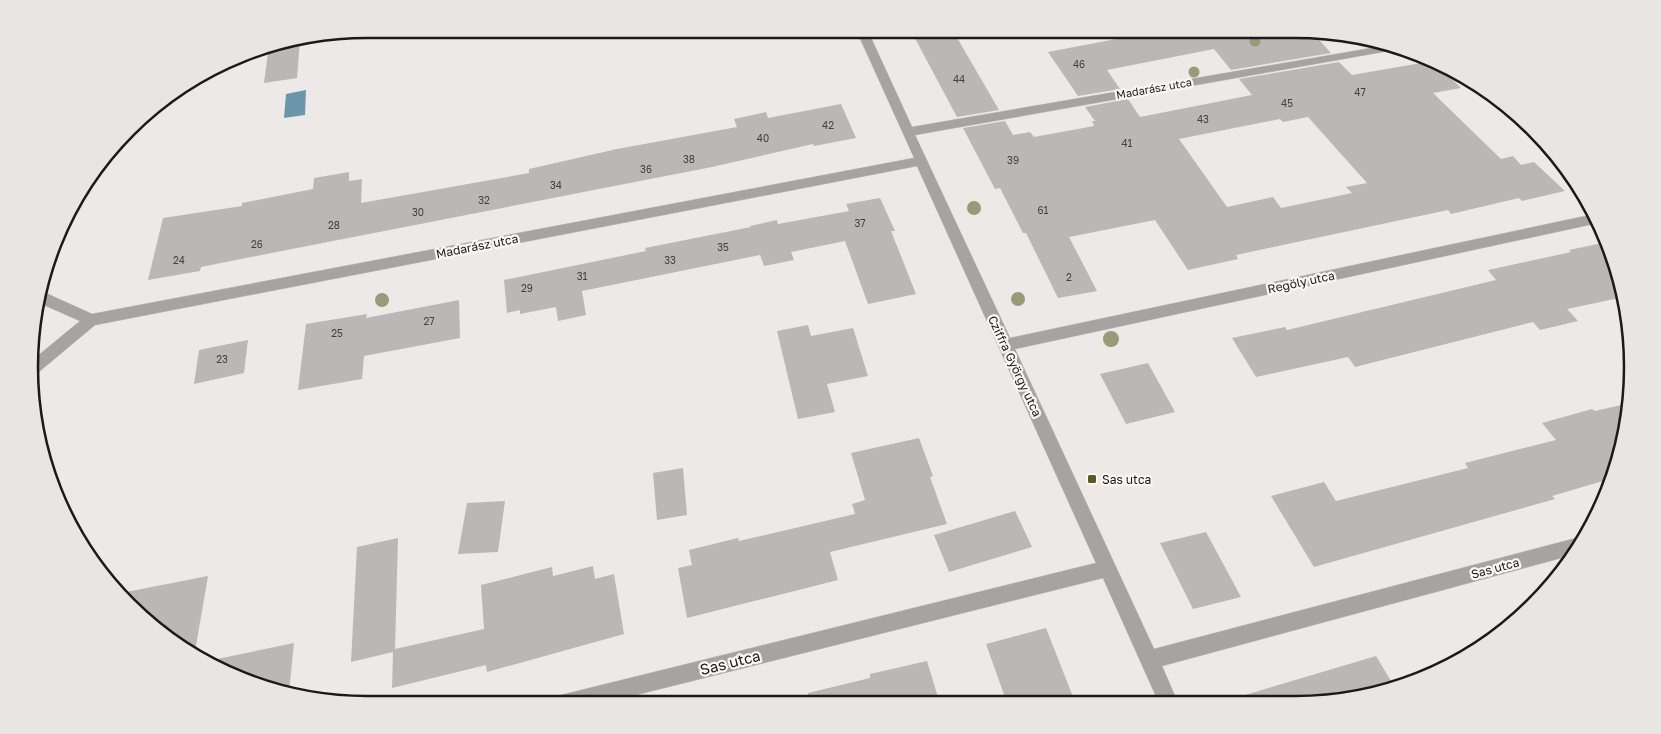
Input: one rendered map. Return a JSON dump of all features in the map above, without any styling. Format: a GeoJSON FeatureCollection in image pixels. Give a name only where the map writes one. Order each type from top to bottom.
{"type":"FeatureCollection","features":[{"type":"Feature","properties":{"kind":"street","name":"Cziffra György utca"},"geometry":{"type":"LineString","coordinates":[[865,38],[1166,696]]}},
{"type":"Feature","properties":{"kind":"street","name":"Madarász utca"},"geometry":{"type":"LineString","coordinates":[[908,132],[972,119],[1381,49]]}},
{"type":"Feature","properties":{"kind":"street","name":"Madarász utca"},"geometry":{"type":"LineString","coordinates":[[91,320],[921,161]]}},
{"type":"Feature","properties":{"kind":"street","name":"Regöly utca"},"geometry":{"type":"LineString","coordinates":[[1005,345],[1589,220]]}},
{"type":"Feature","properties":{"kind":"street"},"geometry":{"type":"LineString","coordinates":[[38,364],[91,320],[45,298]]}},
{"type":"Feature","properties":{"kind":"street","name":"Sas utca"},"geometry":{"type":"LineString","coordinates":[[1149,660],[1569,548]]}},
{"type":"Feature","properties":{"kind":"street","name":"Sas utca"},"geometry":{"type":"LineString","coordinates":[[593,696],[1108,568]]}},
{"type":"Feature","properties":{"kind":"water"},"geometry":{"type":"Polygon","coordinates":[[[306,90],[305,115],[284,118],[286,94],[306,90]]]}},
{"type":"Feature","properties":{"kind":"building"},"geometry":{"type":"Polygon","coordinates":[[[915,38],[957,38],[999,110],[957,117],[915,38]]]}},
{"type":"Feature","properties":{"kind":"building"},"geometry":{"type":"Polygon","coordinates":[[[1122,38],[1316,38],[1331,53],[1231,70],[1214,49],[1107,70],[1120,89],[1078,96],[1048,52],[1122,38]]]}},
{"type":"Feature","properties":{"kind":"building"},"geometry":{"type":"Polygon","coordinates":[[[300,45],[297,78],[264,83],[268,53],[300,45]]]}},
{"type":"Feature","properties":{"kind":"building"},"geometry":{"type":"Polygon","coordinates":[[[1339,62],[1352,75],[1420,63],[1440,71],[1448,76],[1461,88],[1433,93],[1501,159],[1513,156],[1521,165],[1534,162],[1565,191],[1522,201],[1519,198],[1451,214],[1448,210],[1236,255],[1238,259],[1188,270],[1155,220],[1069,237],[1097,291],[1058,298],[1026,233],[1023,233],[1000,188],[995,189],[963,128],[1005,121],[1013,135],[1030,132],[1034,137],[1094,126],[1092,121],[1095,121],[1085,107],[1128,99],[1140,117],[1252,95],[1239,79],[1339,62]],[[1308,117],[1283,122],[1280,119],[1179,139],[1227,207],[1273,197],[1281,208],[1352,193],[1346,187],[1367,183],[1308,117]]]}},
{"type":"Feature","properties":{"kind":"building"},"geometry":{"type":"Polygon","coordinates":[[[841,104],[856,138],[814,146],[813,144],[712,167],[201,267],[200,271],[148,280],[163,218],[242,206],[242,203],[313,189],[314,178],[349,172],[349,181],[362,179],[361,203],[529,173],[529,169],[617,149],[737,127],[734,119],[766,112],[768,118],[841,104]]]}},
{"type":"Feature","properties":{"kind":"building"},"geometry":{"type":"Polygon","coordinates":[[[880,198],[895,231],[891,231],[916,294],[868,304],[845,241],[791,252],[794,260],[764,266],[760,255],[582,291],[586,315],[558,321],[556,307],[520,314],[520,310],[507,313],[504,280],[646,251],[645,248],[777,220],[778,224],[849,211],[846,204],[880,198]]]}},
{"type":"Feature","properties":{"kind":"building"},"geometry":{"type":"Polygon","coordinates":[[[1599,244],[1606,261],[1616,299],[1567,309],[1578,321],[1540,330],[1533,322],[1355,367],[1348,357],[1256,377],[1232,338],[1285,327],[1287,330],[1496,280],[1488,270],[1571,252],[1569,250],[1599,244]]]}},
{"type":"Feature","properties":{"kind":"building"},"geometry":{"type":"Polygon","coordinates":[[[459,300],[460,338],[364,356],[362,379],[298,390],[306,324],[367,314],[366,318],[459,300]]]}},
{"type":"Feature","properties":{"kind":"building"},"geometry":{"type":"Polygon","coordinates":[[[808,325],[811,336],[853,328],[868,376],[827,384],[835,412],[798,419],[777,331],[808,325]]]}},
{"type":"Feature","properties":{"kind":"building"},"geometry":{"type":"Polygon","coordinates":[[[248,340],[244,373],[194,384],[199,350],[248,340]]]}},
{"type":"Feature","properties":{"kind":"building"},"geometry":{"type":"Polygon","coordinates":[[[1148,363],[1175,412],[1126,424],[1100,374],[1148,363]]]}},
{"type":"Feature","properties":{"kind":"building"},"geometry":{"type":"Polygon","coordinates":[[[1621,405],[1612,452],[1603,481],[1552,496],[1555,499],[1314,567],[1271,496],[1324,482],[1336,501],[1468,468],[1465,463],[1556,440],[1542,423],[1592,409],[1595,411],[1621,405]]]}},
{"type":"Feature","properties":{"kind":"building"},"geometry":{"type":"Polygon","coordinates":[[[919,438],[933,476],[930,477],[947,524],[830,552],[838,580],[687,618],[678,568],[692,565],[689,550],[738,538],[739,541],[855,514],[852,504],[865,500],[851,453],[919,438]]]}},
{"type":"Feature","properties":{"kind":"building"},"geometry":{"type":"Polygon","coordinates":[[[683,468],[687,515],[657,520],[653,473],[683,468]]]}},
{"type":"Feature","properties":{"kind":"building"},"geometry":{"type":"Polygon","coordinates":[[[505,501],[498,552],[458,554],[467,503],[505,501]]]}},
{"type":"Feature","properties":{"kind":"building"},"geometry":{"type":"Polygon","coordinates":[[[1015,511],[1032,547],[949,572],[934,535],[1015,511]]]}},
{"type":"Feature","properties":{"kind":"building"},"geometry":{"type":"Polygon","coordinates":[[[1206,532],[1241,597],[1193,609],[1160,543],[1206,532]]]}},
{"type":"Feature","properties":{"kind":"building"},"geometry":{"type":"Polygon","coordinates":[[[398,538],[395,649],[484,629],[481,585],[552,567],[553,576],[593,566],[595,579],[614,574],[624,634],[487,672],[486,665],[392,688],[393,652],[351,662],[357,547],[398,538]]]}},
{"type":"Feature","properties":{"kind":"building"},"geometry":{"type":"Polygon","coordinates":[[[208,576],[196,648],[166,628],[126,592],[208,576]]]}},
{"type":"Feature","properties":{"kind":"building"},"geometry":{"type":"Polygon","coordinates":[[[1046,628],[1073,696],[1005,696],[986,644],[1046,628]]]}},
{"type":"Feature","properties":{"kind":"building"},"geometry":{"type":"Polygon","coordinates":[[[294,643],[290,687],[261,679],[215,660],[294,643]]]}},
{"type":"Feature","properties":{"kind":"building"},"geometry":{"type":"Polygon","coordinates":[[[1376,656],[1391,681],[1358,690],[1316,696],[1245,695],[1376,656]]]}},
{"type":"Feature","properties":{"kind":"building"},"geometry":{"type":"Polygon","coordinates":[[[927,661],[938,696],[808,696],[808,693],[870,678],[870,674],[927,661]]]}},
{"type":"Feature","properties":{"kind":"place","name":"Sas utca"},"geometry":{"type":"Point","coordinates":[1092,479]}}]}
